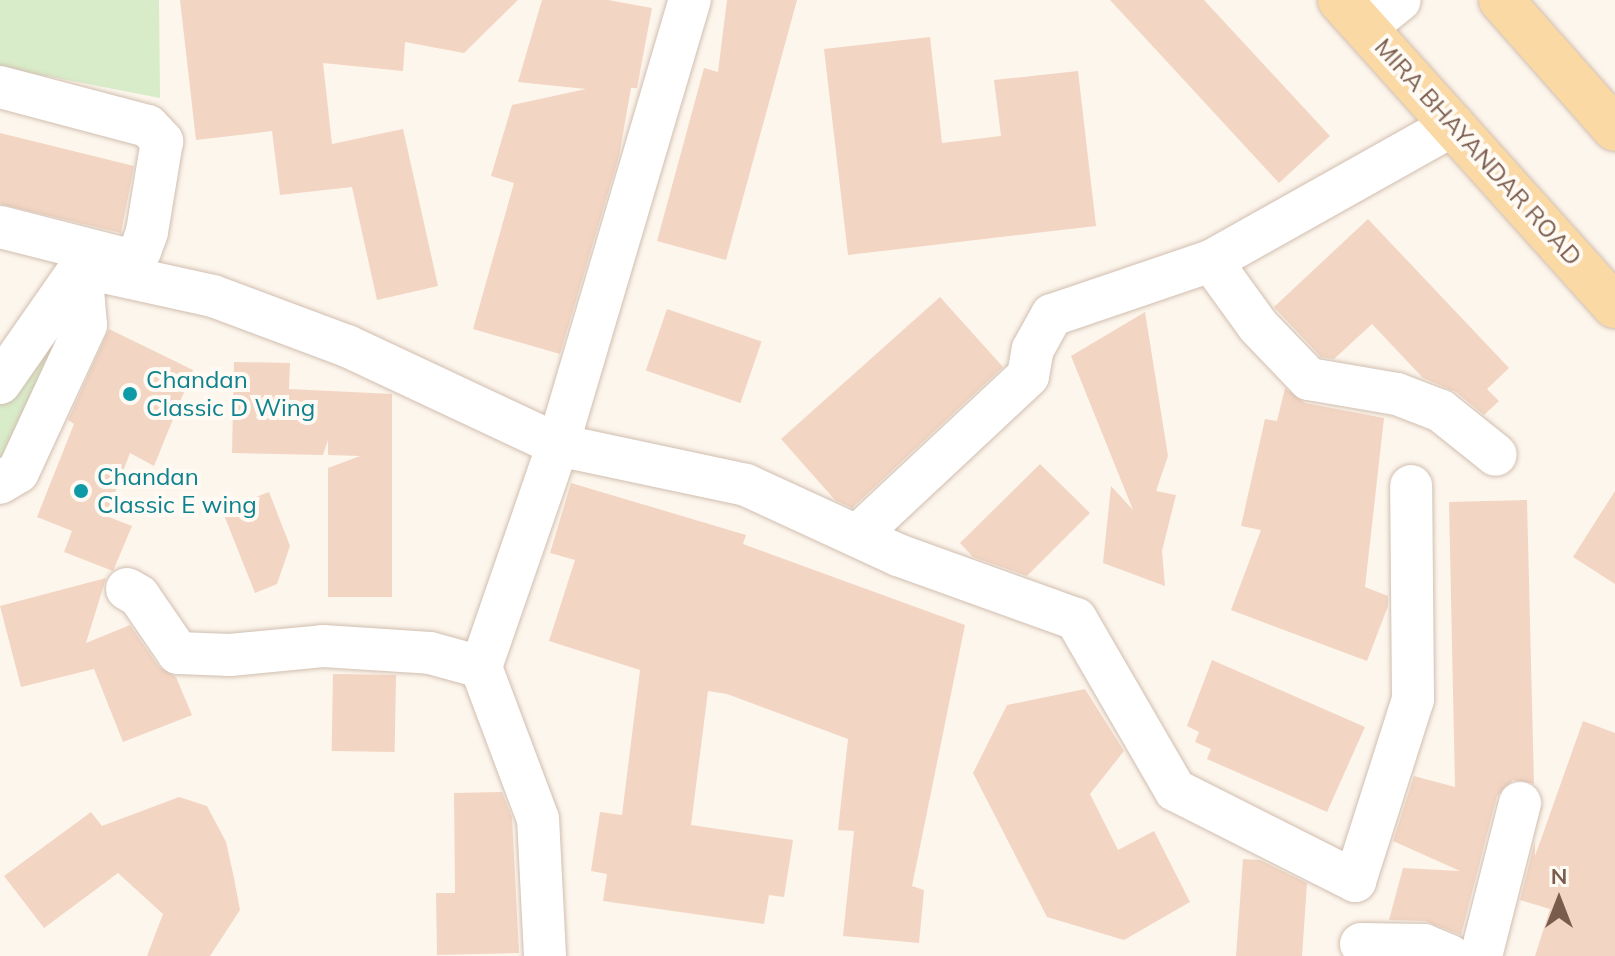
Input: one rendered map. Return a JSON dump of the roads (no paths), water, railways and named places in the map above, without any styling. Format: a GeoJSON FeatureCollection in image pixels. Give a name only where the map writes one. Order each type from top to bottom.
{"type":"FeatureCollection","features":[{"type":"Feature","properties":{"kind":"main road"},"geometry":{"type":"LineString","coordinates":[[1501,0],[1615,129]]}},
{"type":"Feature","properties":{"kind":"main road","name":"MIRA BHAYANDAR ROAD"},"geometry":{"type":"LineString","coordinates":[[1353,14],[1615,306]]}},
{"type":"Feature","properties":{"kind":"street"},"geometry":{"type":"LineString","coordinates":[[545,956],[538,819],[481,667],[558,445],[690,0]]}},
{"type":"Feature","properties":{"kind":"street"},"geometry":{"type":"LineString","coordinates":[[1353,14],[1400,0]]}},
{"type":"Feature","properties":{"kind":"street"},"geometry":{"type":"LineString","coordinates":[[0,87],[148,126],[162,141],[147,232],[140,251],[126,259],[0,227]]}},
{"type":"Feature","properties":{"kind":"street"},"geometry":{"type":"LineString","coordinates":[[857,536],[1028,376],[1033,349],[1052,315],[1211,261],[1453,125]]}},
{"type":"Feature","properties":{"kind":"street"},"geometry":{"type":"LineString","coordinates":[[1211,261],[1258,326],[1309,379],[1397,394],[1441,411],[1496,455]]}},
{"type":"Feature","properties":{"kind":"street"},"geometry":{"type":"LineString","coordinates":[[81,267],[213,296],[319,335],[558,445],[746,485],[857,536],[1076,619],[1175,790],[1355,881],[1412,709],[1411,486]]}},
{"type":"Feature","properties":{"kind":"street"},"geometry":{"type":"LineString","coordinates":[[0,383],[81,267]]}},
{"type":"Feature","properties":{"kind":"street"},"geometry":{"type":"LineString","coordinates":[[0,483],[18,472],[86,325],[81,267]]}},
{"type":"Feature","properties":{"kind":"street"},"geometry":{"type":"LineString","coordinates":[[127,589],[139,596],[178,653],[230,655],[323,646],[430,653],[481,667]]}},
{"type":"Feature","properties":{"kind":"street"},"geometry":{"type":"LineString","coordinates":[[1481,956],[1520,803]]}},
{"type":"Feature","properties":{"kind":"street"},"geometry":{"type":"LineString","coordinates":[[1361,944],[1424,945],[1450,956]]}},
{"type":"Feature","properties":{"kind":"place","name":"Chandan Classic D Wing"},"geometry":{"type":"Point","coordinates":[130,394]}},
{"type":"Feature","properties":{"kind":"place","name":"Chandan Classic E wing"},"geometry":{"type":"Point","coordinates":[81,491]}}]}
